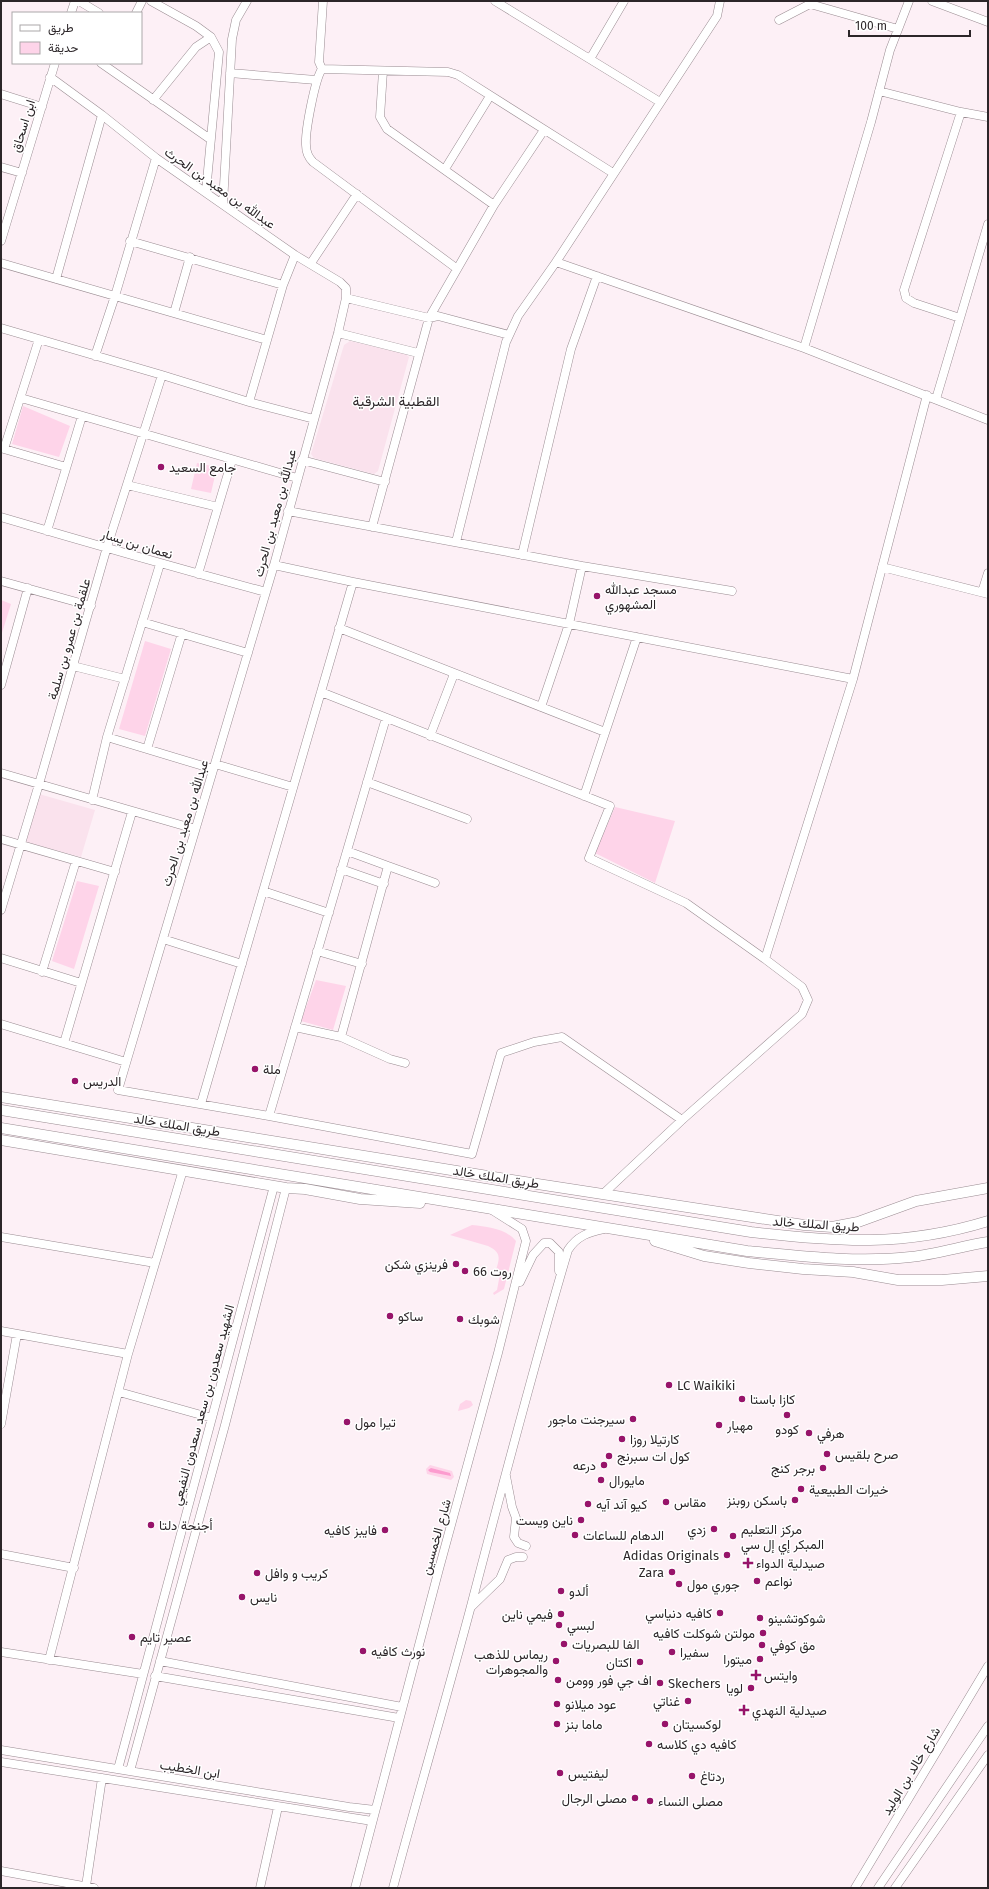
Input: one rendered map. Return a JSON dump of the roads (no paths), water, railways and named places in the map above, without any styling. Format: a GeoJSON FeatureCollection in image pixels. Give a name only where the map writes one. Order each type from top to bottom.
{"type":"FeatureCollection","features":[{"type":"Feature","properties":{"kind":"main road"},"geometry":{"type":"LineString","coordinates":[[1,1097],[804,1225],[832,1227],[858,1222],[916,1201],[988,1188]]}},
{"type":"Feature","properties":{"kind":"main road","name":"طريق الملك خالد"},"geometry":{"type":"LineString","coordinates":[[1,1110],[751,1232],[798,1238],[838,1241],[924,1237],[957,1230],[988,1221]]}},
{"type":"Feature","properties":{"kind":"main road"},"geometry":{"type":"LineString","coordinates":[[1,1128],[747,1251],[824,1258],[864,1259],[910,1257],[988,1242]]}},
{"type":"Feature","properties":{"kind":"main road"},"geometry":{"type":"LineString","coordinates":[[1,1140],[286,1188],[305,1189],[360,1198],[490,1209]]}},
{"type":"Feature","properties":{"kind":"main road"},"geometry":{"type":"LineString","coordinates":[[611,1228],[704,1256],[803,1270],[853,1272],[904,1281],[942,1280],[988,1276]]}},
{"type":"Feature","properties":{"kind":"street"},"geometry":{"type":"LineString","coordinates":[[71,12],[75,1]]}},
{"type":"Feature","properties":{"kind":"street"},"geometry":{"type":"LineString","coordinates":[[80,1],[98,12]]}},
{"type":"Feature","properties":{"kind":"street"},"geometry":{"type":"LineString","coordinates":[[136,12],[142,1]]}},
{"type":"Feature","properties":{"kind":"street"},"geometry":{"type":"LineString","coordinates":[[151,1],[196,26],[210,37],[218,52],[206,192]]}},
{"type":"Feature","properties":{"kind":"street"},"geometry":{"type":"LineString","coordinates":[[223,204],[232,39],[236,20],[247,1]]}},
{"type":"Feature","properties":{"kind":"street"},"geometry":{"type":"LineString","coordinates":[[322,69],[319,62],[323,1]]}},
{"type":"Feature","properties":{"kind":"street"},"geometry":{"type":"LineString","coordinates":[[495,1],[660,102]]}},
{"type":"Feature","properties":{"kind":"street"},"geometry":{"type":"LineString","coordinates":[[590,59],[624,1]]}},
{"type":"Feature","properties":{"kind":"street"},"geometry":{"type":"LineString","coordinates":[[456,542],[509,334],[518,316],[556,262],[717,16],[720,1]]}},
{"type":"Feature","properties":{"kind":"street"},"geometry":{"type":"LineString","coordinates":[[804,348],[880,91],[890,50],[909,1]]}},
{"type":"Feature","properties":{"kind":"street"},"geometry":{"type":"LineString","coordinates":[[932,1],[988,22]]}},
{"type":"Feature","properties":{"kind":"street"},"geometry":{"type":"LineString","coordinates":[[779,20],[811,3],[898,29]]}},
{"type":"Feature","properties":{"kind":"street"},"geometry":{"type":"LineString","coordinates":[[153,100],[196,47],[210,37]]}},
{"type":"Feature","properties":{"kind":"street","name":"ابن اسحاق"},"geometry":{"type":"LineString","coordinates":[[1,241],[55,64]]}},
{"type":"Feature","properties":{"kind":"street"},"geometry":{"type":"LineString","coordinates":[[112,66],[153,100],[210,139]]}},
{"type":"Feature","properties":{"kind":"street"},"geometry":{"type":"LineString","coordinates":[[322,69],[448,72],[458,75],[613,173]]}},
{"type":"Feature","properties":{"kind":"street"},"geometry":{"type":"LineString","coordinates":[[322,69],[316,80],[306,145],[308,156],[313,162],[456,268]]}},
{"type":"Feature","properties":{"kind":"street"},"geometry":{"type":"LineString","coordinates":[[384,71],[380,117],[382,123],[388,129],[494,205]]}},
{"type":"Feature","properties":{"kind":"street"},"geometry":{"type":"LineString","coordinates":[[230,73],[316,80]]}},
{"type":"Feature","properties":{"kind":"street","name":"عبدالله بن معبد بن الحرث"},"geometry":{"type":"LineString","coordinates":[[50,77],[102,114],[156,158],[295,255],[311,263],[340,282],[346,288],[346,298],[338,333],[274,565],[118,1090],[201,1104]]}},
{"type":"Feature","properties":{"kind":"street"},"geometry":{"type":"LineString","coordinates":[[880,91],[960,112],[988,117]]}},
{"type":"Feature","properties":{"kind":"street"},"geometry":{"type":"LineString","coordinates":[[1,94],[42,107]]}},
{"type":"Feature","properties":{"kind":"street"},"geometry":{"type":"LineString","coordinates":[[445,169],[490,96]]}},
{"type":"Feature","properties":{"kind":"street"},"geometry":{"type":"LineString","coordinates":[[960,112],[904,290],[906,298],[914,303],[960,318]]}},
{"type":"Feature","properties":{"kind":"street"},"geometry":{"type":"LineString","coordinates":[[56,279],[102,114]]}},
{"type":"Feature","properties":{"kind":"street"},"geometry":{"type":"LineString","coordinates":[[372,527],[418,353],[429,318],[456,268],[494,205],[544,130]]}},
{"type":"Feature","properties":{"kind":"street"},"geometry":{"type":"LineString","coordinates":[[95,356],[115,296],[130,241],[156,158]]}},
{"type":"Feature","properties":{"kind":"street"},"geometry":{"type":"LineString","coordinates":[[1,166],[22,173]]}},
{"type":"Feature","properties":{"kind":"street"},"geometry":{"type":"LineString","coordinates":[[311,263],[357,194]]}},
{"type":"Feature","properties":{"kind":"street"},"geometry":{"type":"LineString","coordinates":[[936,399],[988,224]]}},
{"type":"Feature","properties":{"kind":"street"},"geometry":{"type":"LineString","coordinates":[[130,241],[190,257],[283,285]]}},
{"type":"Feature","properties":{"kind":"street"},"geometry":{"type":"LineString","coordinates":[[249,402],[283,285],[295,255]]}},
{"type":"Feature","properties":{"kind":"street"},"geometry":{"type":"LineString","coordinates":[[174,313],[190,257]]}},
{"type":"Feature","properties":{"kind":"street"},"geometry":{"type":"LineString","coordinates":[[556,262],[679,303],[804,348],[988,420]]}},
{"type":"Feature","properties":{"kind":"street"},"geometry":{"type":"LineString","coordinates":[[1,263],[267,340]]}},
{"type":"Feature","properties":{"kind":"street"},"geometry":{"type":"LineString","coordinates":[[522,555],[571,349],[597,276]]}},
{"type":"Feature","properties":{"kind":"street"},"geometry":{"type":"LineString","coordinates":[[346,298],[429,318],[438,316],[509,334]]}},
{"type":"Feature","properties":{"kind":"street"},"geometry":{"type":"LineString","coordinates":[[1,328],[249,402],[314,419]]}},
{"type":"Feature","properties":{"kind":"street"},"geometry":{"type":"LineString","coordinates":[[338,333],[418,353]]}},
{"type":"Feature","properties":{"kind":"street"},"geometry":{"type":"LineString","coordinates":[[39,339],[21,398],[3,449],[66,467]]}},
{"type":"Feature","properties":{"kind":"street","name":"علقمة بن عمرو بن سلمة"},"geometry":{"type":"LineString","coordinates":[[1,910],[107,547],[162,375]]}},
{"type":"Feature","properties":{"kind":"street"},"geometry":{"type":"LineString","coordinates":[[765,958],[853,679],[927,395]]}},
{"type":"Feature","properties":{"kind":"street"},"geometry":{"type":"LineString","coordinates":[[21,398],[297,478]]}},
{"type":"Feature","properties":{"kind":"street"},"geometry":{"type":"LineString","coordinates":[[47,531],[82,416]]}},
{"type":"Feature","properties":{"kind":"street"},"geometry":{"type":"LineString","coordinates":[[198,574],[232,460]]}},
{"type":"Feature","properties":{"kind":"street"},"geometry":{"type":"LineString","coordinates":[[302,460],[385,482]]}},
{"type":"Feature","properties":{"kind":"street"},"geometry":{"type":"LineString","coordinates":[[127,485],[218,507]]}},
{"type":"Feature","properties":{"kind":"street"},"geometry":{"type":"LineString","coordinates":[[288,511],[582,566],[732,590]]}},
{"type":"Feature","properties":{"kind":"street","name":"نعمان بن يسار"},"geometry":{"type":"LineString","coordinates":[[1,517],[107,547],[160,564],[266,592]]}},
{"type":"Feature","properties":{"kind":"street"},"geometry":{"type":"LineString","coordinates":[[92,800],[107,738],[160,564]]}},
{"type":"Feature","properties":{"kind":"street"},"geometry":{"type":"LineString","coordinates":[[274,565],[353,582],[853,679]]}},
{"type":"Feature","properties":{"kind":"street"},"geometry":{"type":"LineString","coordinates":[[541,707],[569,624],[582,566]]}},
{"type":"Feature","properties":{"kind":"street"},"geometry":{"type":"LineString","coordinates":[[882,567],[985,593],[988,573]]}},
{"type":"Feature","properties":{"kind":"street"},"geometry":{"type":"LineString","coordinates":[[1,581],[91,606]]}},
{"type":"Feature","properties":{"kind":"street"},"geometry":{"type":"LineString","coordinates":[[353,582],[201,1104],[472,1154],[502,1053],[534,1042],[562,1037],[682,1120]]}},
{"type":"Feature","properties":{"kind":"street"},"geometry":{"type":"LineString","coordinates":[[1,685],[28,588]]}},
{"type":"Feature","properties":{"kind":"street"},"geometry":{"type":"LineString","coordinates":[[142,622],[248,653]]}},
{"type":"Feature","properties":{"kind":"street"},"geometry":{"type":"LineString","coordinates":[[339,628],[605,732]]}},
{"type":"Feature","properties":{"kind":"street"},"geometry":{"type":"LineString","coordinates":[[147,749],[182,633]]}},
{"type":"Feature","properties":{"kind":"street"},"geometry":{"type":"LineString","coordinates":[[584,796],[637,637]]}},
{"type":"Feature","properties":{"kind":"street"},"geometry":{"type":"LineString","coordinates":[[73,666],[125,679]]}},
{"type":"Feature","properties":{"kind":"street"},"geometry":{"type":"LineString","coordinates":[[430,736],[454,674]]}},
{"type":"Feature","properties":{"kind":"street"},"geometry":{"type":"LineString","coordinates":[[321,692],[610,806],[590,858],[686,903],[765,958],[802,987],[808,1000],[802,1014],[682,1120],[602,1194]]}},
{"type":"Feature","properties":{"kind":"street"},"geometry":{"type":"LineString","coordinates":[[269,1116],[386,718]]}},
{"type":"Feature","properties":{"kind":"street"},"geometry":{"type":"LineString","coordinates":[[107,738],[293,787]]}},
{"type":"Feature","properties":{"kind":"street"},"geometry":{"type":"LineString","coordinates":[[1,773],[195,830]]}},
{"type":"Feature","properties":{"kind":"street"},"geometry":{"type":"LineString","coordinates":[[367,782],[467,819]]}},
{"type":"Feature","properties":{"kind":"street"},"geometry":{"type":"LineString","coordinates":[[64,1043],[132,812]]}},
{"type":"Feature","properties":{"kind":"street"},"geometry":{"type":"LineString","coordinates":[[1,839],[115,872]]}},
{"type":"Feature","properties":{"kind":"street"},"geometry":{"type":"LineString","coordinates":[[347,851],[436,883]]}},
{"type":"Feature","properties":{"kind":"street"},"geometry":{"type":"LineString","coordinates":[[42,972],[76,861]]}},
{"type":"Feature","properties":{"kind":"street"},"geometry":{"type":"LineString","coordinates":[[341,1037],[388,866]]}},
{"type":"Feature","properties":{"kind":"street"},"geometry":{"type":"LineString","coordinates":[[341,869],[384,884]]}},
{"type":"Feature","properties":{"kind":"street"},"geometry":{"type":"LineString","coordinates":[[263,891],[329,913]]}},
{"type":"Feature","properties":{"kind":"street"},"geometry":{"type":"LineString","coordinates":[[163,939],[242,964]]}},
{"type":"Feature","properties":{"kind":"street"},"geometry":{"type":"LineString","coordinates":[[318,951],[362,964]]}},
{"type":"Feature","properties":{"kind":"street"},"geometry":{"type":"LineString","coordinates":[[1,958],[81,983]]}},
{"type":"Feature","properties":{"kind":"street"},"geometry":{"type":"LineString","coordinates":[[1,1025],[126,1062]]}},
{"type":"Feature","properties":{"kind":"street"},"geometry":{"type":"LineString","coordinates":[[295,1027],[341,1037],[390,1059],[405,1063]]}},
{"type":"Feature","properties":{"kind":"street"},"geometry":{"type":"LineString","coordinates":[[49,1660],[74,1568],[128,1354],[183,1170]]}},
{"type":"Feature","properties":{"kind":"street","name":"الشهيد سعدون بن سعد سعدون النفيعي"},"geometry":{"type":"LineString","coordinates":[[118,1769],[274,1186]]}},
{"type":"Feature","properties":{"kind":"street","name":"الشهيد سعدون بن سعد سعدون النفيعي"},"geometry":{"type":"LineString","coordinates":[[130,1771],[225,1425],[286,1188]]}},
{"type":"Feature","properties":{"kind":"street","name":"شارع الخمسين"},"geometry":{"type":"LineString","coordinates":[[354,1888],[512,1299],[526,1241],[522,1229],[490,1209]]}},
{"type":"Feature","properties":{"kind":"street"},"geometry":{"type":"LineString","coordinates":[[393,1888],[418,1791],[471,1608],[505,1472],[568,1250],[576,1239],[591,1232],[611,1228]]}},
{"type":"Feature","properties":{"kind":"street"},"geometry":{"type":"LineString","coordinates":[[1,1237],[155,1263]]}},
{"type":"Feature","properties":{"kind":"street"},"geometry":{"type":"LineString","coordinates":[[512,1299],[533,1255],[539,1246],[544,1243],[550,1243],[559,1252],[559,1282]]}},
{"type":"Feature","properties":{"kind":"street"},"geometry":{"type":"LineString","coordinates":[[1,1331],[128,1354]]}},
{"type":"Feature","properties":{"kind":"street"},"geometry":{"type":"LineString","coordinates":[[1,1424],[17,1334]]}},
{"type":"Feature","properties":{"kind":"street"},"geometry":{"type":"LineString","coordinates":[[119,1392],[212,1418]]}},
{"type":"Feature","properties":{"kind":"street"},"geometry":{"type":"LineString","coordinates":[[505,1472],[512,1507],[516,1518],[514,1537],[518,1543],[526,1546]]}},
{"type":"Feature","properties":{"kind":"street"},"geometry":{"type":"LineString","coordinates":[[1,1554],[74,1568]]}},
{"type":"Feature","properties":{"kind":"street"},"geometry":{"type":"LineString","coordinates":[[471,1608],[500,1579],[508,1560],[516,1556],[523,1558]]}},
{"type":"Feature","properties":{"kind":"street"},"geometry":{"type":"LineString","coordinates":[[1,1652],[143,1674]]}},
{"type":"Feature","properties":{"kind":"street"},"geometry":{"type":"LineString","coordinates":[[160,1661],[402,1708]]}},
{"type":"Feature","properties":{"kind":"street","name":"شارع خالد بن الوليد"},"geometry":{"type":"LineString","coordinates":[[855,1888],[988,1666]]}},
{"type":"Feature","properties":{"kind":"street"},"geometry":{"type":"LineString","coordinates":[[156,1676],[399,1718]]}},
{"type":"Feature","properties":{"kind":"street"},"geometry":{"type":"LineString","coordinates":[[878,1888],[988,1726]]}},
{"type":"Feature","properties":{"kind":"street","name":"ابن الخطيب"},"geometry":{"type":"LineString","coordinates":[[1,1750],[375,1810]]}},
{"type":"Feature","properties":{"kind":"street"},"geometry":{"type":"LineString","coordinates":[[895,1888],[988,1755]]}},
{"type":"Feature","properties":{"kind":"street","name":"ابن الخطيب"},"geometry":{"type":"LineString","coordinates":[[1,1762],[372,1821]]}},
{"type":"Feature","properties":{"kind":"street"},"geometry":{"type":"LineString","coordinates":[[1,1871],[90,1887],[102,1778]]}},
{"type":"Feature","properties":{"kind":"street"},"geometry":{"type":"LineString","coordinates":[[260,1888],[278,1807]]}},
{"type":"Feature","properties":{"kind":"place","name":"جامع السعيد"},"geometry":{"type":"Point","coordinates":[161,467]}},
{"type":"Feature","properties":{"kind":"place","name":"مسجد عبدالله المشهوري"},"geometry":{"type":"Point","coordinates":[597,596]}},
{"type":"Feature","properties":{"kind":"place","name":"ملة"},"geometry":{"type":"Point","coordinates":[255,1069]}},
{"type":"Feature","properties":{"kind":"place","name":"الدريس"},"geometry":{"type":"Point","coordinates":[75,1081]}},
{"type":"Feature","properties":{"kind":"place","name":"فرينزي شكن"},"geometry":{"type":"Point","coordinates":[456,1264]}},
{"type":"Feature","properties":{"kind":"place","name":"روت 66"},"geometry":{"type":"Point","coordinates":[465,1271]}},
{"type":"Feature","properties":{"kind":"place","name":"ساكو"},"geometry":{"type":"Point","coordinates":[390,1316]}},
{"type":"Feature","properties":{"kind":"place","name":"شوبك"},"geometry":{"type":"Point","coordinates":[460,1319]}},
{"type":"Feature","properties":{"kind":"place","name":"LC Waikiki"},"geometry":{"type":"Point","coordinates":[669,1385]}},
{"type":"Feature","properties":{"kind":"place","name":"كازا باستا"},"geometry":{"type":"Point","coordinates":[742,1399]}},
{"type":"Feature","properties":{"kind":"place","name":"كودو"},"geometry":{"type":"Point","coordinates":[787,1415]}},
{"type":"Feature","properties":{"kind":"place","name":"سيرجنت ماجور"},"geometry":{"type":"Point","coordinates":[633,1419]}},
{"type":"Feature","properties":{"kind":"place","name":"تيرا مول"},"geometry":{"type":"Point","coordinates":[347,1422]}},
{"type":"Feature","properties":{"kind":"place","name":"مهيار"},"geometry":{"type":"Point","coordinates":[719,1425]}},
{"type":"Feature","properties":{"kind":"place","name":"هرفي"},"geometry":{"type":"Point","coordinates":[809,1433]}},
{"type":"Feature","properties":{"kind":"place","name":"كارتيلا روزا"},"geometry":{"type":"Point","coordinates":[622,1439]}},
{"type":"Feature","properties":{"kind":"place","name":"صرح بلقيس"},"geometry":{"type":"Point","coordinates":[827,1454]}},
{"type":"Feature","properties":{"kind":"place","name":"كول ات سبرنج"},"geometry":{"type":"Point","coordinates":[609,1456]}},
{"type":"Feature","properties":{"kind":"place","name":"درعه"},"geometry":{"type":"Point","coordinates":[604,1465]}},
{"type":"Feature","properties":{"kind":"place","name":"برجر كنج"},"geometry":{"type":"Point","coordinates":[823,1468]}},
{"type":"Feature","properties":{"kind":"place","name":"مايورال"},"geometry":{"type":"Point","coordinates":[601,1480]}},
{"type":"Feature","properties":{"kind":"place","name":"خيرات الطبيعية"},"geometry":{"type":"Point","coordinates":[801,1489]}},
{"type":"Feature","properties":{"kind":"place","name":"باسكن روبنز"},"geometry":{"type":"Point","coordinates":[795,1500]}},
{"type":"Feature","properties":{"kind":"place","name":"مقاس"},"geometry":{"type":"Point","coordinates":[666,1502]}},
{"type":"Feature","properties":{"kind":"place","name":"كیو آند آیه"},"geometry":{"type":"Point","coordinates":[588,1504]}},
{"type":"Feature","properties":{"kind":"place","name":"ناين ويست"},"geometry":{"type":"Point","coordinates":[581,1520]}},
{"type":"Feature","properties":{"kind":"place","name":"أجنحة دلتا"},"geometry":{"type":"Point","coordinates":[151,1525]}},
{"type":"Feature","properties":{"kind":"place","name":"زدي"},"geometry":{"type":"Point","coordinates":[714,1529]}},
{"type":"Feature","properties":{"kind":"place","name":"فايبز كافيه"},"geometry":{"type":"Point","coordinates":[385,1530]}},
{"type":"Feature","properties":{"kind":"place","name":"الدهام للساعات"},"geometry":{"type":"Point","coordinates":[575,1535]}},
{"type":"Feature","properties":{"kind":"place","name":"مركز التعليم المبكر إي إل سي"},"geometry":{"type":"Point","coordinates":[733,1536]}},
{"type":"Feature","properties":{"kind":"place","name":"Adidas Originals"},"geometry":{"type":"Point","coordinates":[727,1555]}},
{"type":"Feature","properties":{"kind":"place","name":"صيدلية الدواء"},"geometry":{"type":"Point","coordinates":[748,1563]}},
{"type":"Feature","properties":{"kind":"place","name":"Zara"},"geometry":{"type":"Point","coordinates":[672,1572]}},
{"type":"Feature","properties":{"kind":"place","name":"كريب و وافل"},"geometry":{"type":"Point","coordinates":[257,1573]}},
{"type":"Feature","properties":{"kind":"place","name":"نواعم"},"geometry":{"type":"Point","coordinates":[757,1581]}},
{"type":"Feature","properties":{"kind":"place","name":"جوري مول"},"geometry":{"type":"Point","coordinates":[679,1584]}},
{"type":"Feature","properties":{"kind":"place","name":"ألدو"},"geometry":{"type":"Point","coordinates":[561,1591]}},
{"type":"Feature","properties":{"kind":"place","name":"نايس"},"geometry":{"type":"Point","coordinates":[242,1597]}},
{"type":"Feature","properties":{"kind":"place","name":"كافيه دنياسي"},"geometry":{"type":"Point","coordinates":[720,1613]}},
{"type":"Feature","properties":{"kind":"place","name":"فيمي ناين"},"geometry":{"type":"Point","coordinates":[561,1614]}},
{"type":"Feature","properties":{"kind":"place","name":"شوكوتشينو"},"geometry":{"type":"Point","coordinates":[760,1618]}},
{"type":"Feature","properties":{"kind":"place","name":"لبسي"},"geometry":{"type":"Point","coordinates":[559,1625]}},
{"type":"Feature","properties":{"kind":"place","name":"مولتن شوكلت كافيه"},"geometry":{"type":"Point","coordinates":[763,1633]}},
{"type":"Feature","properties":{"kind":"place","name":"عصير تايم"},"geometry":{"type":"Point","coordinates":[132,1637]}},
{"type":"Feature","properties":{"kind":"place","name":"الفا للبصريات"},"geometry":{"type":"Point","coordinates":[564,1644]}},
{"type":"Feature","properties":{"kind":"place","name":"مق كوفي"},"geometry":{"type":"Point","coordinates":[762,1645]}},
{"type":"Feature","properties":{"kind":"place","name":"نورث كافيه"},"geometry":{"type":"Point","coordinates":[363,1651]}},
{"type":"Feature","properties":{"kind":"place","name":"سفيرا"},"geometry":{"type":"Point","coordinates":[672,1652]}},
{"type":"Feature","properties":{"kind":"place","name":"ميتورا"},"geometry":{"type":"Point","coordinates":[760,1659]}},
{"type":"Feature","properties":{"kind":"place","name":"ريماس للذهب والمجوهرات"},"geometry":{"type":"Point","coordinates":[556,1661]}},
{"type":"Feature","properties":{"kind":"place","name":"اكتان"},"geometry":{"type":"Point","coordinates":[640,1662]}},
{"type":"Feature","properties":{"kind":"place","name":"وايتس"},"geometry":{"type":"Point","coordinates":[756,1675]}},
{"type":"Feature","properties":{"kind":"place","name":"اف جي فور وومن"},"geometry":{"type":"Point","coordinates":[558,1680]}},
{"type":"Feature","properties":{"kind":"place","name":"Skechers"},"geometry":{"type":"Point","coordinates":[660,1683]}},
{"type":"Feature","properties":{"kind":"place","name":"لويا"},"geometry":{"type":"Point","coordinates":[751,1688]}},
{"type":"Feature","properties":{"kind":"place","name":"غناتي"},"geometry":{"type":"Point","coordinates":[688,1701]}},
{"type":"Feature","properties":{"kind":"place","name":"عود ميلانو"},"geometry":{"type":"Point","coordinates":[557,1704]}},
{"type":"Feature","properties":{"kind":"place","name":"صيدلية النهدي"},"geometry":{"type":"Point","coordinates":[744,1710]}},
{"type":"Feature","properties":{"kind":"place","name":"ماما بنز"},"geometry":{"type":"Point","coordinates":[557,1724]}},
{"type":"Feature","properties":{"kind":"place","name":"لوكسيتان"},"geometry":{"type":"Point","coordinates":[665,1724]}},
{"type":"Feature","properties":{"kind":"place","name":"كافيه دي كلاسه"},"geometry":{"type":"Point","coordinates":[649,1744]}},
{"type":"Feature","properties":{"kind":"place","name":"ليفتيس"},"geometry":{"type":"Point","coordinates":[560,1773]}},
{"type":"Feature","properties":{"kind":"place","name":"ردتاغ"},"geometry":{"type":"Point","coordinates":[692,1776]}},
{"type":"Feature","properties":{"kind":"place","name":"مصلى الرجال"},"geometry":{"type":"Point","coordinates":[635,1798]}},
{"type":"Feature","properties":{"kind":"place","name":"مصلى النساء"},"geometry":{"type":"Point","coordinates":[650,1801]}},
{"type":"Feature","properties":{"kind":"district","name":"القطبية الشرقية"},"geometry":{"type":"Point","coordinates":[396,401]}}]}
